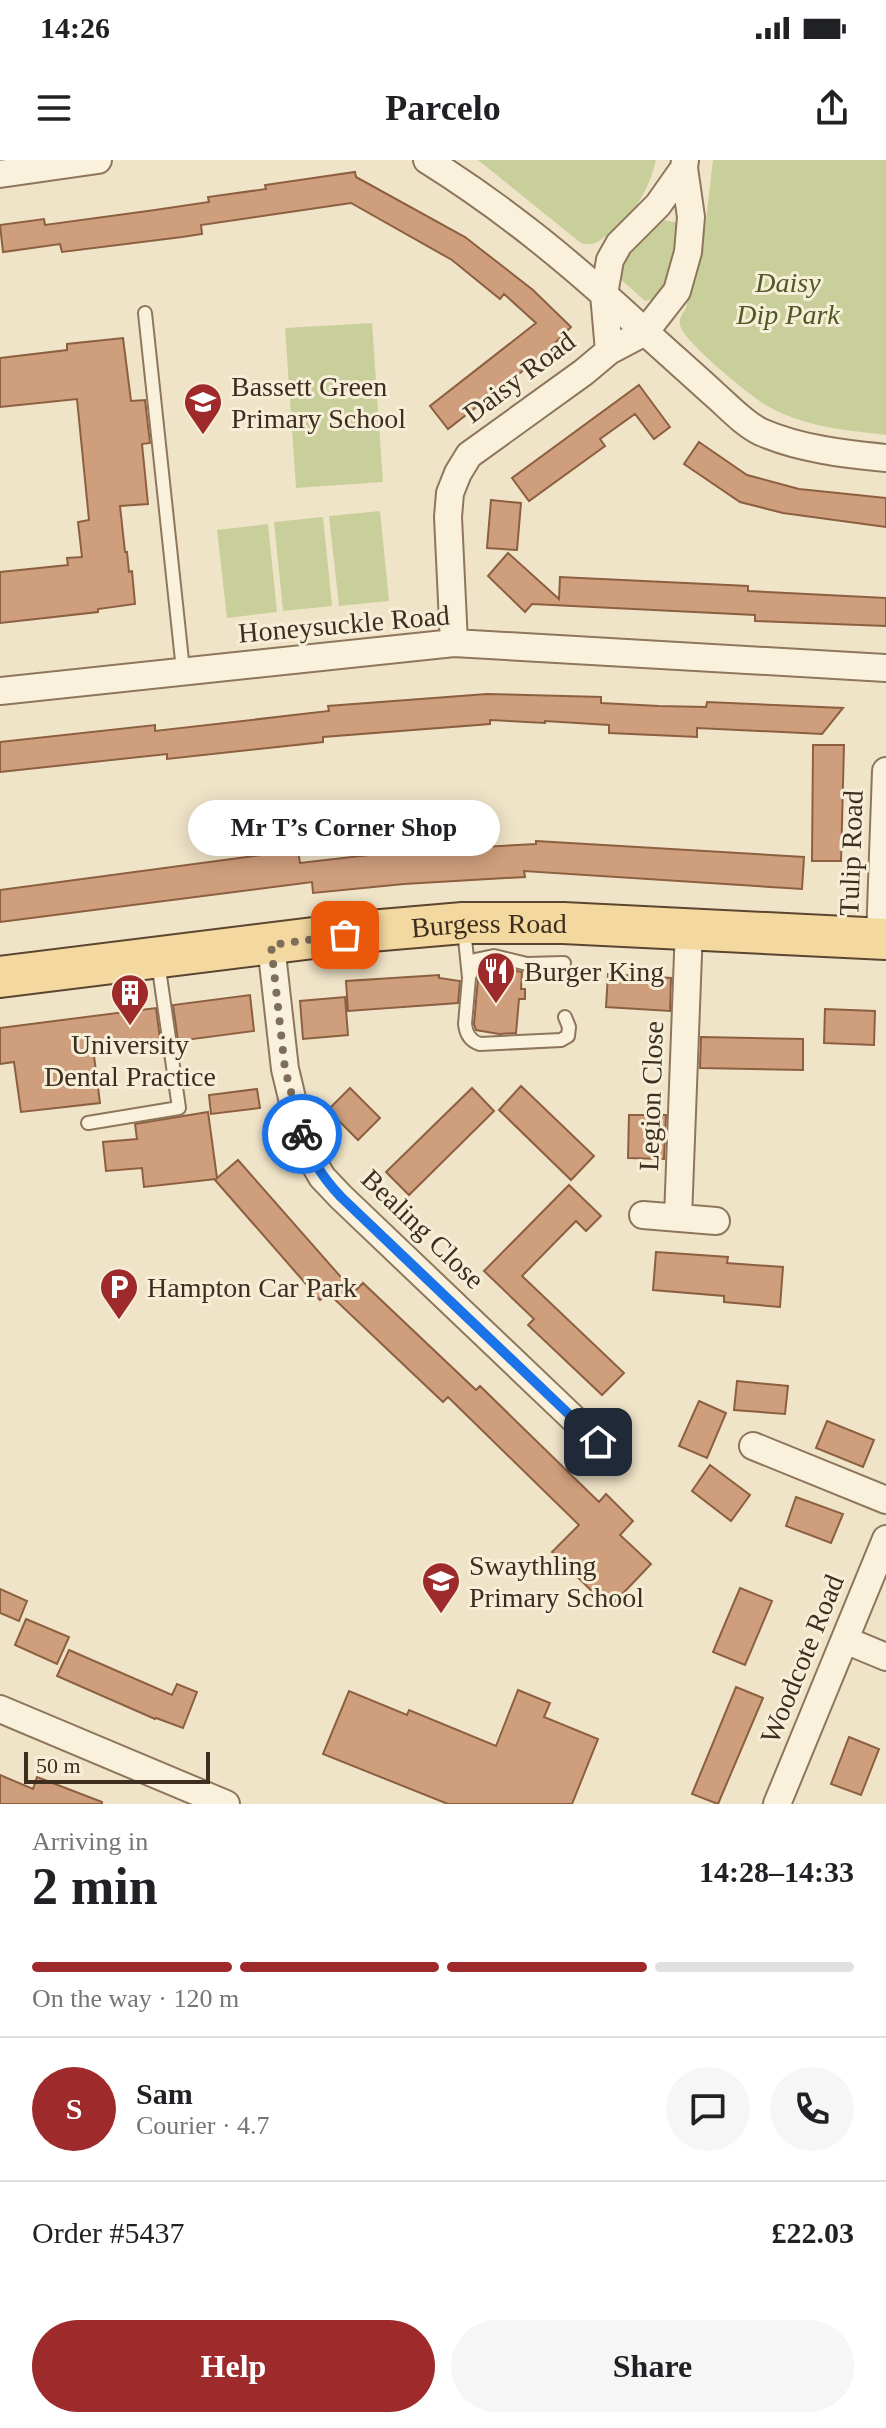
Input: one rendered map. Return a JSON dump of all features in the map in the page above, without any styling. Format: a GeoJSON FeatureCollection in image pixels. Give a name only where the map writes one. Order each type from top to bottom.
{"type":"FeatureCollection","features":[{"type":"Feature","properties":{"kind":"main road","name":"Burgess Road"},"geometry":{"type":"LineString","coordinates":[[0,977],[370,931],[463,923],[539,922],[883,938]]}},
{"type":"Feature","properties":{"kind":"street"},"geometry":{"type":"LineString","coordinates":[[0,174],[98,160]]}},
{"type":"Feature","properties":{"kind":"street"},"geometry":{"type":"LineString","coordinates":[[427,160],[531,231],[759,431],[824,450],[886,458]]}},
{"type":"Feature","properties":{"kind":"street"},"geometry":{"type":"LineString","coordinates":[[645,332],[677,291],[688,252],[691,217],[685,164]]}},
{"type":"Feature","properties":{"kind":"street","name":"Daisy Road"},"geometry":{"type":"LineString","coordinates":[[609,351],[604,294],[610,260],[619,244],[658,205],[685,164]]}},
{"type":"Feature","properties":{"kind":"street","name":"Daisy Road"},"geometry":{"type":"LineString","coordinates":[[454,643],[448,517],[450,493],[469,455],[609,351],[645,332]]}},
{"type":"Feature","properties":{"kind":"street","name":"Honeysuckle Road"},"geometry":{"type":"LineString","coordinates":[[0,691],[454,643],[886,668]]}},
{"type":"Feature","properties":{"kind":"street","name":"Tulip Road"},"geometry":{"type":"LineString","coordinates":[[883,938],[886,771]]}},
{"type":"Feature","properties":{"kind":"street","name":"Legion Close"},"geometry":{"type":"LineString","coordinates":[[678,1218],[689,928]]}},
{"type":"Feature","properties":{"kind":"street","name":"Bealing Close"},"geometry":{"type":"LineString","coordinates":[[271,945],[288,1081],[307,1151],[322,1177],[598,1442],[616,1423]]}},
{"type":"Feature","properties":{"kind":"street","name":"Legion Close"},"geometry":{"type":"LineString","coordinates":[[643,1215],[716,1221]]}},
{"type":"Feature","properties":{"kind":"street"},"geometry":{"type":"LineString","coordinates":[[753,1446],[886,1500]]}},
{"type":"Feature","properties":{"kind":"street","name":"Woodcote Road"},"geometry":{"type":"LineString","coordinates":[[777,1804],[886,1539]]}},
{"type":"Feature","properties":{"kind":"street"},"geometry":{"type":"LineString","coordinates":[[845,1640],[886,1657]]}},
{"type":"Feature","properties":{"kind":"street"},"geometry":{"type":"LineString","coordinates":[[0,1709],[226,1804]]}},
{"type":"Feature","properties":{"kind":"lane"},"geometry":{"type":"LineString","coordinates":[[145,313],[183,670]]}},
{"type":"Feature","properties":{"kind":"lane"},"geometry":{"type":"LineString","coordinates":[[463,923],[469,978],[465,1024],[468,1036],[475,1043],[566,1039],[569,1032],[565,1017]]}},
{"type":"Feature","properties":{"kind":"lane"},"geometry":{"type":"LineString","coordinates":[[469,978],[475,960],[488,956],[527,964],[564,963]]}},
{"type":"Feature","properties":{"kind":"lane"},"geometry":{"type":"LineString","coordinates":[[88,1123],[179,1108],[158,958]]}},
{"type":"Feature","properties":{"kind":"green space"},"geometry":{"type":"Polygon","coordinates":[[[478,160],[656,160],[649,182],[633,210],[609,234],[589,244],[581,243],[478,160]]]}},
{"type":"Feature","properties":{"kind":"green space","name":"Daisy Dip Park"},"geometry":{"type":"Polygon","coordinates":[[[713,160],[886,160],[886,435],[817,425],[776,411],[732,380],[684,333],[680,320],[686,308],[705,229],[713,160]]]}},
{"type":"Feature","properties":{"kind":"green space"},"geometry":{"type":"Polygon","coordinates":[[[665,220],[678,223],[674,263],[662,292],[645,301],[617,276],[625,254],[665,220]]]}},
{"type":"Feature","properties":{"kind":"green space"},"geometry":{"type":"Polygon","coordinates":[[[372,323],[383,482],[296,488],[285,328],[372,323]]]}},
{"type":"Feature","properties":{"kind":"green space"},"geometry":{"type":"Polygon","coordinates":[[[380,511],[389,601],[339,606],[329,516],[380,511]]]}},
{"type":"Feature","properties":{"kind":"green space"},"geometry":{"type":"Polygon","coordinates":[[[323,517],[332,606],[283,611],[274,522],[323,517]]]}},
{"type":"Feature","properties":{"kind":"green space"},"geometry":{"type":"Polygon","coordinates":[[[268,524],[277,612],[227,618],[217,530],[268,524]]]}},
{"type":"Feature","properties":{"kind":"building"},"geometry":{"type":"Polygon","coordinates":[[[355,172],[356,177],[465,237],[533,290],[571,327],[543,355],[448,429],[430,406],[536,323],[504,294],[500,299],[452,260],[351,203],[201,225],[202,234],[182,237],[62,252],[60,244],[3,252],[0,225],[44,219],[45,225],[209,202],[208,197],[266,189],[265,185],[355,172]]]}},
{"type":"Feature","properties":{"kind":"building"},"geometry":{"type":"Polygon","coordinates":[[[123,338],[131,401],[145,400],[150,443],[142,444],[148,504],[120,506],[135,604],[98,609],[98,612],[0,623],[0,572],[68,565],[67,558],[82,557],[78,522],[89,520],[77,399],[0,407],[0,358],[67,350],[67,344],[123,338]]]}},
{"type":"Feature","properties":{"kind":"building"},"geometry":{"type":"Polygon","coordinates":[[[639,385],[670,427],[654,439],[635,414],[600,439],[605,446],[529,501],[512,478],[639,385]]]}},
{"type":"Feature","properties":{"kind":"building"},"geometry":{"type":"Polygon","coordinates":[[[699,442],[747,475],[799,489],[886,498],[886,527],[783,513],[740,502],[684,464],[699,442]]]}},
{"type":"Feature","properties":{"kind":"building"},"geometry":{"type":"Polygon","coordinates":[[[491,500],[521,503],[517,550],[487,548],[491,500]]]}},
{"type":"Feature","properties":{"kind":"building"},"geometry":{"type":"Polygon","coordinates":[[[508,553],[559,599],[560,577],[748,586],[748,591],[886,598],[886,626],[755,621],[755,615],[532,604],[525,612],[488,576],[508,553]]]}},
{"type":"Feature","properties":{"kind":"building"},"geometry":{"type":"Polygon","coordinates":[[[487,694],[601,697],[601,703],[659,706],[706,707],[707,702],[843,708],[822,734],[697,728],[697,737],[609,733],[609,725],[490,720],[490,724],[323,737],[323,742],[167,759],[167,754],[0,772],[0,742],[155,725],[155,731],[329,711],[328,706],[487,694]]]}},
{"type":"Feature","properties":{"kind":"building"},"geometry":{"type":"Polygon","coordinates":[[[813,745],[844,745],[841,861],[812,861],[813,745]]]}},
{"type":"Feature","properties":{"kind":"building"},"geometry":{"type":"Polygon","coordinates":[[[536,841],[804,857],[802,889],[524,871],[525,877],[313,893],[312,882],[0,922],[0,890],[298,850],[300,863],[404,851],[536,844],[536,841]]]}},
{"type":"Feature","properties":{"kind":"building","name":"Burger King"},"geometry":{"type":"Polygon","coordinates":[[[488,966],[522,972],[521,989],[525,989],[525,999],[519,999],[516,1033],[476,1030],[478,979],[482,968],[488,966]]]}},
{"type":"Feature","properties":{"kind":"building"},"geometry":{"type":"Polygon","coordinates":[[[608,974],[671,978],[670,1011],[606,1007],[608,974]]]}},
{"type":"Feature","properties":{"kind":"building"},"geometry":{"type":"Polygon","coordinates":[[[439,975],[439,978],[460,981],[458,1003],[348,1011],[346,981],[439,975]]]}},
{"type":"Feature","properties":{"kind":"building"},"geometry":{"type":"Polygon","coordinates":[[[250,995],[254,1031],[178,1041],[173,1005],[250,995]]]}},
{"type":"Feature","properties":{"kind":"building"},"geometry":{"type":"Polygon","coordinates":[[[345,997],[348,1035],[303,1039],[300,1001],[345,997]]]}},
{"type":"Feature","properties":{"kind":"building"},"geometry":{"type":"Polygon","coordinates":[[[156,1008],[160,1039],[93,1048],[100,1103],[21,1112],[14,1062],[0,1064],[0,1028],[156,1008]]]}},
{"type":"Feature","properties":{"kind":"building"},"geometry":{"type":"Polygon","coordinates":[[[825,1009],[875,1011],[874,1045],[824,1043],[825,1009]]]}},
{"type":"Feature","properties":{"kind":"building"},"geometry":{"type":"Polygon","coordinates":[[[701,1037],[803,1039],[803,1070],[700,1068],[701,1037]]]}},
{"type":"Feature","properties":{"kind":"building"},"geometry":{"type":"Polygon","coordinates":[[[521,1086],[594,1156],[571,1180],[499,1110],[521,1086]]]}},
{"type":"Feature","properties":{"kind":"building"},"geometry":{"type":"Polygon","coordinates":[[[350,1088],[380,1118],[358,1140],[328,1110],[350,1088]]]}},
{"type":"Feature","properties":{"kind":"building"},"geometry":{"type":"Polygon","coordinates":[[[472,1088],[494,1111],[409,1195],[386,1172],[472,1088]]]}},
{"type":"Feature","properties":{"kind":"building"},"geometry":{"type":"Polygon","coordinates":[[[257,1089],[260,1108],[211,1114],[209,1095],[257,1089]]]}},
{"type":"Feature","properties":{"kind":"building"},"geometry":{"type":"Polygon","coordinates":[[[208,1112],[217,1178],[238,1160],[354,1292],[363,1283],[476,1390],[480,1386],[599,1502],[606,1494],[633,1521],[620,1535],[651,1564],[609,1608],[552,1552],[579,1525],[448,1397],[443,1402],[328,1293],[320,1300],[216,1179],[144,1187],[142,1168],[106,1171],[103,1142],[137,1139],[135,1124],[208,1112]]]}},
{"type":"Feature","properties":{"kind":"building"},"geometry":{"type":"Polygon","coordinates":[[[629,1115],[666,1115],[664,1159],[628,1158],[629,1115]]]}},
{"type":"Feature","properties":{"kind":"building"},"geometry":{"type":"Polygon","coordinates":[[[569,1185],[601,1216],[586,1231],[576,1221],[522,1276],[624,1373],[602,1395],[528,1325],[534,1319],[484,1271],[569,1185]]]}},
{"type":"Feature","properties":{"kind":"building"},"geometry":{"type":"Polygon","coordinates":[[[656,1252],[728,1257],[727,1263],[783,1267],[780,1307],[724,1302],[724,1296],[653,1290],[656,1252]]]}},
{"type":"Feature","properties":{"kind":"building"},"geometry":{"type":"Polygon","coordinates":[[[737,1381],[788,1386],[785,1414],[734,1410],[737,1381]]]}},
{"type":"Feature","properties":{"kind":"building"},"geometry":{"type":"Polygon","coordinates":[[[699,1401],[726,1413],[707,1458],[679,1446],[699,1401]]]}},
{"type":"Feature","properties":{"kind":"building"},"geometry":{"type":"Polygon","coordinates":[[[827,1421],[874,1440],[863,1467],[816,1448],[827,1421]]]}},
{"type":"Feature","properties":{"kind":"building"},"geometry":{"type":"Polygon","coordinates":[[[710,1465],[750,1495],[731,1521],[692,1491],[710,1465]]]}},
{"type":"Feature","properties":{"kind":"building"},"geometry":{"type":"Polygon","coordinates":[[[796,1497],[843,1514],[831,1543],[786,1526],[796,1497]]]}},
{"type":"Feature","properties":{"kind":"building"},"geometry":{"type":"Polygon","coordinates":[[[740,1588],[772,1601],[745,1665],[713,1652],[740,1588]]]}},
{"type":"Feature","properties":{"kind":"building"},"geometry":{"type":"Polygon","coordinates":[[[0,1589],[27,1601],[19,1621],[0,1613],[0,1589]]]}},
{"type":"Feature","properties":{"kind":"building"},"geometry":{"type":"Polygon","coordinates":[[[26,1619],[69,1637],[57,1664],[15,1645],[26,1619]]]}},
{"type":"Feature","properties":{"kind":"building"},"geometry":{"type":"Polygon","coordinates":[[[69,1650],[172,1695],[177,1684],[197,1692],[183,1728],[57,1676],[69,1650]]]}},
{"type":"Feature","properties":{"kind":"building"},"geometry":{"type":"Polygon","coordinates":[[[736,1687],[763,1698],[718,1804],[692,1794],[736,1687]]]}},
{"type":"Feature","properties":{"kind":"building"},"geometry":{"type":"Polygon","coordinates":[[[518,1690],[550,1703],[544,1717],[598,1739],[572,1804],[448,1804],[323,1754],[349,1691],[407,1715],[409,1710],[496,1746],[518,1690]]]}},
{"type":"Feature","properties":{"kind":"building"},"geometry":{"type":"Polygon","coordinates":[[[849,1737],[879,1749],[861,1795],[831,1784],[849,1737]]]}},
{"type":"Feature","properties":{"kind":"building"},"geometry":{"type":"Polygon","coordinates":[[[0,1775],[33,1789],[37,1777],[102,1804],[0,1804],[0,1775]]]}},
{"type":"Feature","properties":{"kind":"way so far"},"geometry":{"type":"LineString","coordinates":[[302,1134],[285,1069],[271,945],[345,935]]}},
{"type":"Feature","properties":{"kind":"place","name":"Bassett Green Primary School"},"geometry":{"type":"Point","coordinates":[203,436]}},
{"type":"Feature","properties":{"kind":"place","name":"Mr T’s Corner Shop"},"geometry":{"type":"Point","coordinates":[345,935]}},
{"type":"Feature","properties":{"kind":"place","name":"Burger King"},"geometry":{"type":"Point","coordinates":[496,1005]}},
{"type":"Feature","properties":{"kind":"place","name":"University Dental Practice"},"geometry":{"type":"Point","coordinates":[130,1027]}},
{"type":"Feature","properties":{"kind":"place","name":"Hampton Car Park"},"geometry":{"type":"Point","coordinates":[119,1321]}},
{"type":"Feature","properties":{"kind":"place","name":"Swaythling Primary School"},"geometry":{"type":"Point","coordinates":[441,1615]}},
{"type":"Feature","properties":{"kind":"route"},"geometry":{"type":"LineString","coordinates":[[302,1134],[307,1151],[322,1177],[341,1197],[598,1442]]}}]}
